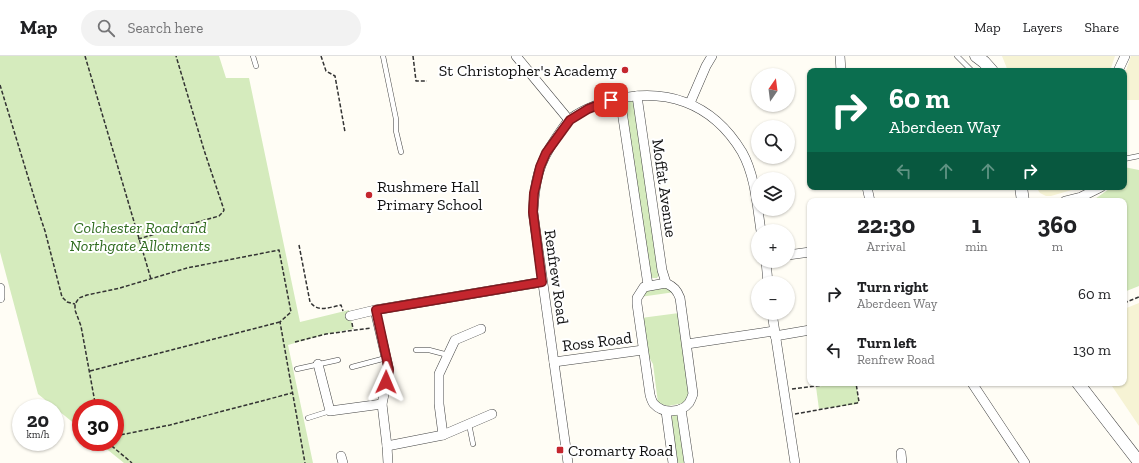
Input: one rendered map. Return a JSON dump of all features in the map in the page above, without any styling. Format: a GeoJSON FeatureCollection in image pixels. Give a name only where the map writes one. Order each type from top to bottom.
{"type":"FeatureCollection","features":[{"type":"Feature","properties":{"kind":"street"},"geometry":{"type":"LineString","coordinates":[[516,56],[570,120]]}},
{"type":"Feature","properties":{"kind":"street"},"geometry":{"type":"LineString","coordinates":[[690,103],[712,56]]}},
{"type":"Feature","properties":{"kind":"street"},"geometry":{"type":"LineString","coordinates":[[840,56],[841,68]]}},
{"type":"Feature","properties":{"kind":"street"},"geometry":{"type":"LineString","coordinates":[[976,56],[989,68]]}},
{"type":"Feature","properties":{"kind":"street"},"geometry":{"type":"LineString","coordinates":[[1119,68],[1125,56]]}},
{"type":"Feature","properties":{"kind":"street","name":"Renfrew Road"},"geometry":{"type":"LineString","coordinates":[[568,463],[533,212],[534,193],[540,167],[546,153],[570,120],[588,109],[602,103],[620,98],[637,96],[659,96],[690,103],[701,109],[716,120],[736,143],[743,154],[749,168],[760,224]]}},
{"type":"Feature","properties":{"kind":"street","name":"Moffat Avenue"},"geometry":{"type":"LineString","coordinates":[[637,96],[662,270],[666,283]]}},
{"type":"Feature","properties":{"kind":"street","name":"Moffat Avenue"},"geometry":{"type":"LineString","coordinates":[[620,98],[648,285]]}},
{"type":"Feature","properties":{"kind":"street"},"geometry":{"type":"LineString","coordinates":[[1078,198],[1095,190]]}},
{"type":"Feature","properties":{"kind":"street"},"geometry":{"type":"LineString","coordinates":[[795,254],[807,252]]}},
{"type":"Feature","properties":{"kind":"street"},"geometry":{"type":"LineString","coordinates":[[350,316],[376,310],[542,282]]}},
{"type":"Feature","properties":{"kind":"street"},"geometry":{"type":"LineString","coordinates":[[666,283],[678,291],[680,298],[693,394],[691,402],[681,409],[666,411],[654,404],[650,395],[637,304],[637,298],[640,290],[648,285],[666,283]]}},
{"type":"Feature","properties":{"kind":"street"},"geometry":{"type":"LineString","coordinates":[[0,288],[0,298]]}},
{"type":"Feature","properties":{"kind":"street"},"geometry":{"type":"LineString","coordinates":[[376,310],[389,370],[382,404],[388,463]]}},
{"type":"Feature","properties":{"kind":"street"},"geometry":{"type":"LineString","coordinates":[[773,320],[795,463]]}},
{"type":"Feature","properties":{"kind":"street"},"geometry":{"type":"LineString","coordinates":[[443,435],[439,404],[439,374],[455,340],[481,329]]}},
{"type":"Feature","properties":{"kind":"street"},"geometry":{"type":"LineString","coordinates":[[687,344],[807,330]]}},
{"type":"Feature","properties":{"kind":"street","name":"Ross Road"},"geometry":{"type":"LineString","coordinates":[[554,362],[643,350]]}},
{"type":"Feature","properties":{"kind":"street"},"geometry":{"type":"LineString","coordinates":[[318,364],[330,411],[382,404]]}},
{"type":"Feature","properties":{"kind":"street"},"geometry":{"type":"LineString","coordinates":[[974,386],[1025,463]]}},
{"type":"Feature","properties":{"kind":"street"},"geometry":{"type":"LineString","coordinates":[[1080,386],[1139,462]]}},
{"type":"Feature","properties":{"kind":"street"},"geometry":{"type":"LineString","coordinates":[[681,409],[689,463]]}},
{"type":"Feature","properties":{"kind":"street"},"geometry":{"type":"LineString","coordinates":[[666,411],[674,463]]}},
{"type":"Feature","properties":{"kind":"street"},"geometry":{"type":"LineString","coordinates":[[387,446],[443,435],[492,414]]}},
{"type":"Feature","properties":{"kind":"street"},"geometry":{"type":"LineString","coordinates":[[901,453],[902,463]]}},
{"type":"Feature","properties":{"kind":"lane"},"geometry":{"type":"LineString","coordinates":[[253,56],[256,66]]}},
{"type":"Feature","properties":{"kind":"lane"},"geometry":{"type":"LineString","coordinates":[[383,56],[401,152]]}},
{"type":"Feature","properties":{"kind":"lane"},"geometry":{"type":"LineString","coordinates":[[957,56],[969,68]]}},
{"type":"Feature","properties":{"kind":"lane"},"geometry":{"type":"LineString","coordinates":[[1127,158],[1139,156]]}},
{"type":"Feature","properties":{"kind":"lane"},"geometry":{"type":"LineString","coordinates":[[416,350],[429,350],[448,355]]}},
{"type":"Feature","properties":{"kind":"lane"},"geometry":{"type":"LineString","coordinates":[[352,367],[386,358]]}},
{"type":"Feature","properties":{"kind":"lane"},"geometry":{"type":"LineString","coordinates":[[297,369],[338,360]]}},
{"type":"Feature","properties":{"kind":"lane"},"geometry":{"type":"LineString","coordinates":[[308,418],[330,411]]}},
{"type":"Feature","properties":{"kind":"lane"},"geometry":{"type":"LineString","coordinates":[[469,424],[473,444]]}},
{"type":"Feature","properties":{"kind":"path"},"geometry":{"type":"LineString","coordinates":[[85,56],[151,279]]}},
{"type":"Feature","properties":{"kind":"path"},"geometry":{"type":"LineString","coordinates":[[138,239],[219,216],[224,210],[204,150],[176,56]]}},
{"type":"Feature","properties":{"kind":"path"},"geometry":{"type":"LineString","coordinates":[[321,56],[326,71],[335,76],[345,132]]}},
{"type":"Feature","properties":{"kind":"path"},"geometry":{"type":"LineString","coordinates":[[413,56],[416,81],[427,81]]}},
{"type":"Feature","properties":{"kind":"path"},"geometry":{"type":"LineString","coordinates":[[0,85],[45,231],[62,297],[67,302],[75,304]]}},
{"type":"Feature","properties":{"kind":"path"},"geometry":{"type":"LineString","coordinates":[[299,245],[310,302],[313,306],[320,309],[341,304],[344,318],[350,316]]}},
{"type":"Feature","properties":{"kind":"path"},"geometry":{"type":"LineString","coordinates":[[90,371],[280,322],[291,312],[279,250],[187,268],[120,288],[79,298],[75,304],[95,399]]}},
{"type":"Feature","properties":{"kind":"path"},"geometry":{"type":"LineString","coordinates":[[1127,302],[1139,296]]}},
{"type":"Feature","properties":{"kind":"path"},"geometry":{"type":"LineString","coordinates":[[280,322],[304,462],[300,463]]}},
{"type":"Feature","properties":{"kind":"path"},"geometry":{"type":"LineString","coordinates":[[295,342],[326,334],[379,327]]}},
{"type":"Feature","properties":{"kind":"path"},"geometry":{"type":"LineString","coordinates":[[783,390],[822,386]]}},
{"type":"Feature","properties":{"kind":"path"},"geometry":{"type":"LineString","coordinates":[[787,415],[857,404],[856,386]]}},
{"type":"Feature","properties":{"kind":"path"},"geometry":{"type":"LineString","coordinates":[[124,434],[170,425],[230,408],[292,393]]}},
{"type":"Feature","properties":{"kind":"path"},"geometry":{"type":"LineString","coordinates":[[118,451],[132,463]]}},
{"type":"Feature","properties":{"kind":"shaded area"},"geometry":{"type":"Polygon","coordinates":[[[1002,56],[1115,56],[1111,68],[1007,68],[1002,56]]]}},
{"type":"Feature","properties":{"kind":"shaded area"},"geometry":{"type":"Polygon","coordinates":[[[1131,56],[1139,56],[1139,100],[1127,100],[1127,68],[1131,56]]]}},
{"type":"Feature","properties":{"kind":"shaded area"},"geometry":{"type":"Polygon","coordinates":[[[1038,190],[1072,190],[1051,196],[1046,196],[1038,190]]]}},
{"type":"Feature","properties":{"kind":"shaded area"},"geometry":{"type":"Polygon","coordinates":[[[1139,303],[1139,426],[1112,386],[1127,386],[1127,308],[1139,303]]]}},
{"type":"Feature","properties":{"kind":"green space","name":"Colchester Road and Northgate Allotments"},"geometry":{"type":"Polygon","coordinates":[[[0,56],[219,56],[226,78],[249,78],[300,322],[349,310],[353,329],[326,334],[288,345],[313,463],[124,463],[109,451],[124,451],[124,399],[72,399],[72,422],[64,415],[64,399],[44,399],[38,394],[0,252],[0,56]]]}},
{"type":"Feature","properties":{"kind":"green space"},"geometry":{"type":"Polygon","coordinates":[[[633,101],[659,275],[657,278],[652,278],[651,276],[625,104],[626,102],[633,101]]]}},
{"type":"Feature","properties":{"kind":"green space"},"geometry":{"type":"Polygon","coordinates":[[[1127,168],[1139,170],[1139,286],[1127,291],[1127,198],[1096,198],[1108,190],[1127,190],[1127,168]]]}},
{"type":"Feature","properties":{"kind":"green space"},"geometry":{"type":"Polygon","coordinates":[[[667,286],[675,292],[640,297],[644,291],[667,286]]]}},
{"type":"Feature","properties":{"kind":"green space"},"geometry":{"type":"Polygon","coordinates":[[[679,313],[691,392],[684,403],[668,406],[658,403],[653,364],[647,354],[641,318],[679,313]]]}},
{"type":"Feature","properties":{"kind":"green space"},"geometry":{"type":"Polygon","coordinates":[[[856,386],[859,402],[857,404],[819,409],[816,387],[856,386]]]}},
{"type":"Feature","properties":{"kind":"green space"},"geometry":{"type":"Polygon","coordinates":[[[674,414],[678,415],[686,463],[677,463],[671,418],[674,414]]]}},
{"type":"Feature","properties":{"kind":"place","name":"St Christopher's Academy"},"geometry":{"type":"Point","coordinates":[625,70]}},
{"type":"Feature","properties":{"kind":"place","name":"Rushmere Hall Primary School"},"geometry":{"type":"Point","coordinates":[369,195]}},
{"type":"Feature","properties":{"kind":"place","name":"Cromarty Road"},"geometry":{"type":"Point","coordinates":[560,450]}},
{"type":"Feature","properties":{"kind":"route"},"geometry":{"type":"LineString","coordinates":[[386,382],[389,370],[376,310],[542,282],[533,212],[534,193],[540,167],[546,153],[570,120],[588,109],[611,100]]}}]}
